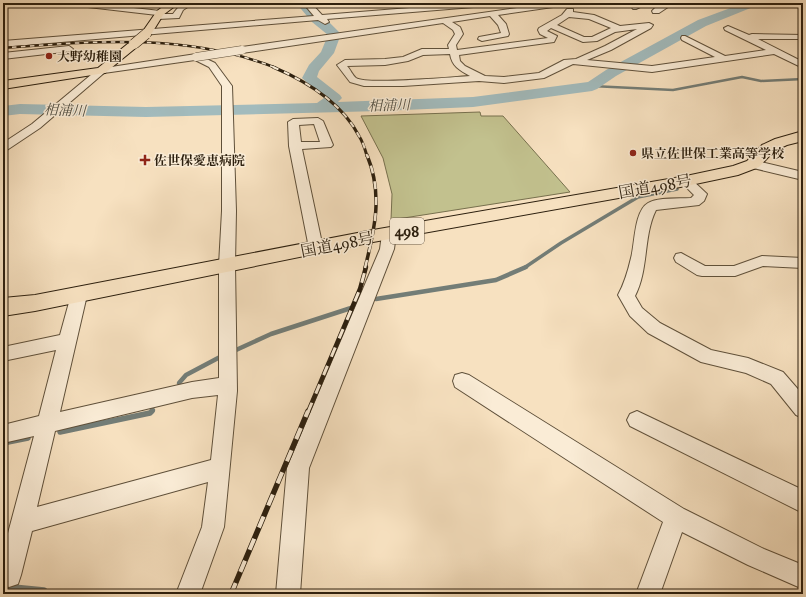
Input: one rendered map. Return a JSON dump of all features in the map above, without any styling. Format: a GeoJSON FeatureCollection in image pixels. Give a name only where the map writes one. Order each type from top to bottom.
{"type":"FeatureCollection","features":[{"type":"Feature","properties":{"kind":"highway","name":"国道498号"},"geometry":{"type":"LineString","coordinates":[[3,307],[79,295],[389,234],[686,181],[738,170],[753,164],[768,148],[781,142],[803,136]]}},
{"type":"Feature","properties":{"kind":"main road"},"geometry":{"type":"LineString","coordinates":[[3,85],[102,71],[146,33],[158,18],[174,3]]}},
{"type":"Feature","properties":{"kind":"street"},"geometry":{"type":"LineString","coordinates":[[140,24],[158,18],[176,16],[180,9],[190,3]]}},
{"type":"Feature","properties":{"kind":"street"},"geometry":{"type":"LineString","coordinates":[[307,3],[318,17],[342,36]]}},
{"type":"Feature","properties":{"kind":"street"},"geometry":{"type":"LineString","coordinates":[[3,44],[498,3]]}},
{"type":"Feature","properties":{"kind":"street"},"geometry":{"type":"LineString","coordinates":[[656,11],[660,7],[666,6],[670,3]]}},
{"type":"Feature","properties":{"kind":"street"},"geometry":{"type":"LineString","coordinates":[[4,5],[88,5],[158,18]]}},
{"type":"Feature","properties":{"kind":"street"},"geometry":{"type":"LineString","coordinates":[[530,8],[541,15]]}},
{"type":"Feature","properties":{"kind":"street"},"geometry":{"type":"LineString","coordinates":[[3,148],[36,126],[102,71],[530,8],[569,9],[598,20],[632,27],[649,25],[608,48],[579,61]]}},
{"type":"Feature","properties":{"kind":"street"},"geometry":{"type":"LineString","coordinates":[[569,9],[565,17],[542,30],[543,32],[553,36],[551,40],[422,52],[406,59],[385,57],[349,57],[342,64],[353,80],[357,82],[398,83],[480,78],[499,80],[541,76],[567,62],[579,61],[652,69],[776,51]]}},
{"type":"Feature","properties":{"kind":"street"},"geometry":{"type":"LineString","coordinates":[[454,49],[471,40],[505,34],[502,24],[492,14]]}},
{"type":"Feature","properties":{"kind":"street"},"geometry":{"type":"LineString","coordinates":[[445,21],[457,29],[459,34],[454,49],[456,62],[462,68],[480,78]]}},
{"type":"Feature","properties":{"kind":"street"},"geometry":{"type":"LineString","coordinates":[[596,38],[619,24]]}},
{"type":"Feature","properties":{"kind":"street"},"geometry":{"type":"LineString","coordinates":[[550,25],[583,40],[596,38],[606,40]]}},
{"type":"Feature","properties":{"kind":"street"},"geometry":{"type":"LineString","coordinates":[[728,28],[793,60],[803,63]]}},
{"type":"Feature","properties":{"kind":"street"},"geometry":{"type":"LineString","coordinates":[[3,39],[80,29]]}},
{"type":"Feature","properties":{"kind":"street"},"geometry":{"type":"LineString","coordinates":[[3,36],[16,37]]}},
{"type":"Feature","properties":{"kind":"street"},"geometry":{"type":"LineString","coordinates":[[755,41],[752,36],[802,37]]}},
{"type":"Feature","properties":{"kind":"street"},"geometry":{"type":"LineString","coordinates":[[685,38],[723,58]]}},
{"type":"Feature","properties":{"kind":"street"},"geometry":{"type":"LineString","coordinates":[[118,44],[134,44]]}},
{"type":"Feature","properties":{"kind":"street"},"geometry":{"type":"LineString","coordinates":[[3,56],[76,48]]}},
{"type":"Feature","properties":{"kind":"street"},"geometry":{"type":"LineString","coordinates":[[188,594],[213,527],[226,417],[228,385],[228,96],[227,86],[212,64],[196,57]]}},
{"type":"Feature","properties":{"kind":"street"},"geometry":{"type":"LineString","coordinates":[[385,57],[398,83]]}},
{"type":"Feature","properties":{"kind":"street"},"geometry":{"type":"LineString","coordinates":[[499,80],[504,72],[541,69]]}},
{"type":"Feature","properties":{"kind":"street"},"geometry":{"type":"LineString","coordinates":[[295,146],[316,248]]}},
{"type":"Feature","properties":{"kind":"street"},"geometry":{"type":"LineString","coordinates":[[753,164],[803,176]]}},
{"type":"Feature","properties":{"kind":"street"},"geometry":{"type":"LineString","coordinates":[[686,181],[700,194],[700,198],[694,202],[656,205],[651,208],[644,220],[639,257],[629,292],[626,295],[636,312],[654,328],[707,357],[748,366],[777,378],[803,409]]}},
{"type":"Feature","properties":{"kind":"street"},"geometry":{"type":"LineString","coordinates":[[288,594],[298,468],[387,249],[389,234]]}},
{"type":"Feature","properties":{"kind":"street"},"geometry":{"type":"LineString","coordinates":[[681,258],[702,271],[735,271],[762,261],[803,262]]}},
{"type":"Feature","properties":{"kind":"street"},"geometry":{"type":"LineString","coordinates":[[9,575],[79,295]]}},
{"type":"Feature","properties":{"kind":"street"},"geometry":{"type":"LineString","coordinates":[[3,313],[35,303]]}},
{"type":"Feature","properties":{"kind":"street"},"geometry":{"type":"LineString","coordinates":[[3,354],[67,341]]}},
{"type":"Feature","properties":{"kind":"street"},"geometry":{"type":"LineString","coordinates":[[462,381],[676,517],[803,577]]}},
{"type":"Feature","properties":{"kind":"street"},"geometry":{"type":"LineString","coordinates":[[3,434],[192,390],[228,385]]}},
{"type":"Feature","properties":{"kind":"street"},"geometry":{"type":"LineString","coordinates":[[638,420],[803,502]]}},
{"type":"Feature","properties":{"kind":"street"},"geometry":{"type":"LineString","coordinates":[[22,522],[220,468]]}},
{"type":"Feature","properties":{"kind":"street"},"geometry":{"type":"LineString","coordinates":[[648,594],[676,517]]}},
{"type":"Feature","properties":{"kind":"shaded area"},"geometry":{"type":"Polygon","coordinates":[[[480,112],[481,116],[503,116],[570,192],[391,220],[392,194],[383,158],[361,116],[480,112]]]}},
{"type":"Feature","properties":{"kind":"waterway"},"geometry":{"type":"LineString","coordinates":[[302,3],[316,19],[335,34],[328,53],[314,68],[309,78],[334,98],[323,106]]}},
{"type":"Feature","properties":{"kind":"waterway","name":"相浦川"},"geometry":{"type":"LineString","coordinates":[[3,111],[20,109],[146,112],[381,106],[473,102],[592,86],[611,73],[702,23],[754,3]]}},
{"type":"Feature","properties":{"kind":"waterway"},"geometry":{"type":"LineString","coordinates":[[592,86],[673,90],[742,77],[761,81],[803,79]]}},
{"type":"Feature","properties":{"kind":"waterway"},"geometry":{"type":"LineString","coordinates":[[525,268],[561,243],[638,197],[677,189]]}},
{"type":"Feature","properties":{"kind":"waterway"},"geometry":{"type":"LineString","coordinates":[[376,299],[496,280],[525,268]]}},
{"type":"Feature","properties":{"kind":"waterway"},"geometry":{"type":"LineString","coordinates":[[236,350],[271,334],[351,308]]}},
{"type":"Feature","properties":{"kind":"waterway"},"geometry":{"type":"LineString","coordinates":[[179,383],[186,375],[220,357]]}},
{"type":"Feature","properties":{"kind":"waterway"},"geometry":{"type":"LineString","coordinates":[[60,432],[150,413],[153,410]]}},
{"type":"Feature","properties":{"kind":"waterway"},"geometry":{"type":"LineString","coordinates":[[3,443],[28,438]]}},
{"type":"Feature","properties":{"kind":"waterway"},"geometry":{"type":"LineString","coordinates":[[3,586],[44,590],[49,594]]}},
{"type":"Feature","properties":{"kind":"railway"},"geometry":{"type":"LineString","coordinates":[[3,48],[107,42],[175,44],[209,49],[243,57],[273,67]]}},
{"type":"Feature","properties":{"kind":"railway"},"geometry":{"type":"LineString","coordinates":[[273,67],[310,86],[333,103],[352,124],[362,141],[367,156]]}},
{"type":"Feature","properties":{"kind":"railway"},"geometry":{"type":"LineString","coordinates":[[365,268],[372,239],[376,211],[375,183],[367,155]]}},
{"type":"Feature","properties":{"kind":"railway"},"geometry":{"type":"LineString","coordinates":[[308,412],[360,289],[366,267]]}},
{"type":"Feature","properties":{"kind":"railway"},"geometry":{"type":"LineString","coordinates":[[231,594],[308,411]]}},
{"type":"Feature","properties":{"kind":"place","name":"大野幼稚園"},"geometry":{"type":"Point","coordinates":[49,56]}},
{"type":"Feature","properties":{"kind":"place","name":"県立佐世保工業高等学校"},"geometry":{"type":"Point","coordinates":[633,153]}},
{"type":"Feature","properties":{"kind":"place","name":"佐世保愛恵病院"},"geometry":{"type":"Point","coordinates":[145,160]}}]}
